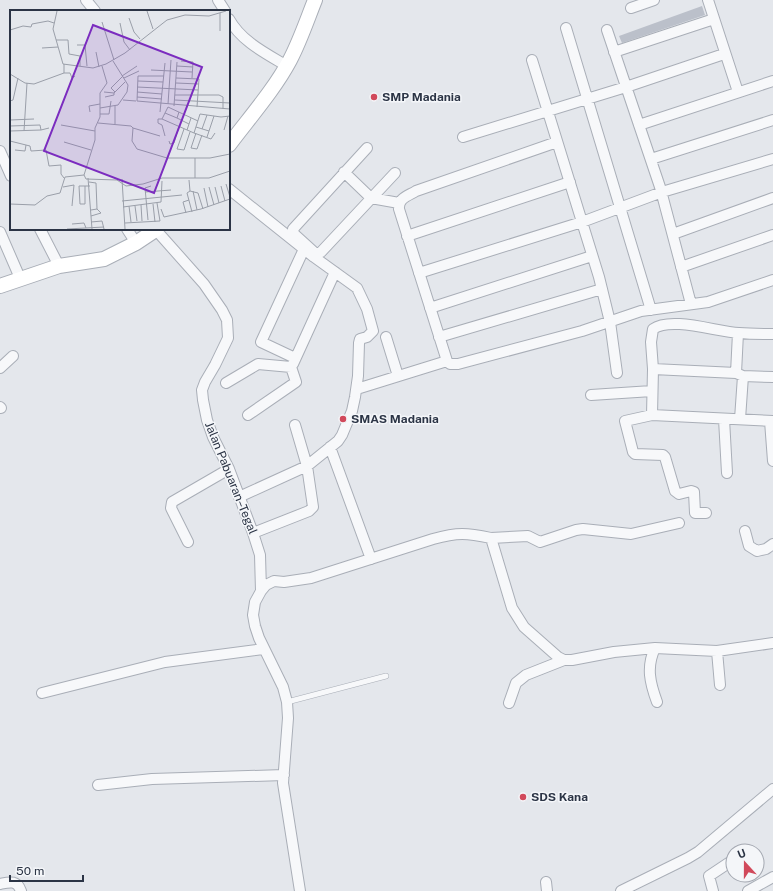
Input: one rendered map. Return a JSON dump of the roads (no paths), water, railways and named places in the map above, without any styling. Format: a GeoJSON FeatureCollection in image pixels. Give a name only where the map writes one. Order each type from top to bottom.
{"type":"FeatureCollection","features":[{"type":"Feature","properties":{"kind":"street"},"geometry":{"type":"LineString","coordinates":[[86,0],[94,10]]}},
{"type":"Feature","properties":{"kind":"street"},"geometry":{"type":"LineString","coordinates":[[218,0],[224,10]]}},
{"type":"Feature","properties":{"kind":"street"},"geometry":{"type":"LineString","coordinates":[[230,144],[265,98],[286,66],[299,42],[315,0]]}},
{"type":"Feature","properties":{"kind":"street"},"geometry":{"type":"LineString","coordinates":[[630,8],[654,0]]}},
{"type":"Feature","properties":{"kind":"street"},"geometry":{"type":"LineString","coordinates":[[708,0],[724,54],[738,92]]}},
{"type":"Feature","properties":{"kind":"street"},"geometry":{"type":"LineString","coordinates":[[614,52],[714,19]]}},
{"type":"Feature","properties":{"kind":"street"},"geometry":{"type":"LineString","coordinates":[[230,20],[237,31],[245,38],[286,66]]}},
{"type":"Feature","properties":{"kind":"street"},"geometry":{"type":"LineString","coordinates":[[566,28],[651,310]]}},
{"type":"Feature","properties":{"kind":"street"},"geometry":{"type":"LineString","coordinates":[[607,30],[662,192],[691,304]]}},
{"type":"Feature","properties":{"kind":"street"},"geometry":{"type":"LineString","coordinates":[[463,137],[626,87],[724,54]]}},
{"type":"Feature","properties":{"kind":"street"},"geometry":{"type":"LineString","coordinates":[[532,60],[602,289],[610,322],[617,374]]}},
{"type":"Feature","properties":{"kind":"street"},"geometry":{"type":"LineString","coordinates":[[639,125],[773,81]]}},
{"type":"Feature","properties":{"kind":"street"},"geometry":{"type":"LineString","coordinates":[[651,159],[773,120]]}},
{"type":"Feature","properties":{"kind":"street"},"geometry":{"type":"LineString","coordinates":[[557,142],[416,191],[402,199],[399,204],[399,209],[407,236],[446,361],[450,364],[458,364],[610,322],[641,311],[708,302],[773,280]]}},
{"type":"Feature","properties":{"kind":"street"},"geometry":{"type":"LineString","coordinates":[[367,148],[295,227],[293,232],[294,234],[315,253],[318,254],[395,173]]}},
{"type":"Feature","properties":{"kind":"street"},"geometry":{"type":"LineString","coordinates":[[0,151],[10,174]]}},
{"type":"Feature","properties":{"kind":"street"},"geometry":{"type":"LineString","coordinates":[[419,273],[621,209],[662,192],[773,159]]}},
{"type":"Feature","properties":{"kind":"street"},"geometry":{"type":"LineString","coordinates":[[344,172],[371,198],[399,204]]}},
{"type":"Feature","properties":{"kind":"street"},"geometry":{"type":"LineString","coordinates":[[407,236],[570,182]]}},
{"type":"Feature","properties":{"kind":"street"},"geometry":{"type":"LineString","coordinates":[[230,190],[304,249],[357,288],[367,309],[373,331],[367,337],[360,339],[358,376],[352,411],[342,435],[308,466],[239,497]]}},
{"type":"Feature","properties":{"kind":"street"},"geometry":{"type":"LineString","coordinates":[[673,234],[773,198]]}},
{"type":"Feature","properties":{"kind":"street"},"geometry":{"type":"LineString","coordinates":[[41,230],[59,266]]}},
{"type":"Feature","properties":{"kind":"street"},"geometry":{"type":"LineString","coordinates":[[128,230],[136,243]]}},
{"type":"Feature","properties":{"kind":"street"},"geometry":{"type":"LineString","coordinates":[[0,286],[59,266],[104,259],[136,243],[156,230]]}},
{"type":"Feature","properties":{"kind":"street","name":"Jalan Pabuaran–Tegal"},"geometry":{"type":"LineString","coordinates":[[156,230],[204,284],[227,320],[228,338],[215,365],[204,382],[202,390],[213,437],[229,469],[260,555],[261,590],[255,602],[253,615],[263,649],[283,687],[287,702],[288,718],[284,775],[286,807],[300,891]]}},
{"type":"Feature","properties":{"kind":"street"},"geometry":{"type":"LineString","coordinates":[[0,232],[20,278]]}},
{"type":"Feature","properties":{"kind":"street"},"geometry":{"type":"LineString","coordinates":[[681,267],[773,235]]}},
{"type":"Feature","properties":{"kind":"street"},"geometry":{"type":"LineString","coordinates":[[293,363],[261,342],[304,249]]}},
{"type":"Feature","properties":{"kind":"street"},"geometry":{"type":"LineString","coordinates":[[430,308],[592,256]]}},
{"type":"Feature","properties":{"kind":"street"},"geometry":{"type":"LineString","coordinates":[[248,415],[296,382],[293,363],[335,272]]}},
{"type":"Feature","properties":{"kind":"street"},"geometry":{"type":"LineString","coordinates":[[439,337],[602,289]]}},
{"type":"Feature","properties":{"kind":"street"},"geometry":{"type":"LineString","coordinates":[[652,415],[653,369],[651,342],[654,329],[672,323],[738,333],[773,334]]}},
{"type":"Feature","properties":{"kind":"street"},"geometry":{"type":"LineString","coordinates":[[738,333],[740,419]]}},
{"type":"Feature","properties":{"kind":"street"},"geometry":{"type":"LineString","coordinates":[[386,337],[398,376]]}},
{"type":"Feature","properties":{"kind":"street"},"geometry":{"type":"LineString","coordinates":[[0,368],[13,356]]}},
{"type":"Feature","properties":{"kind":"street"},"geometry":{"type":"LineString","coordinates":[[360,388],[446,361]]}},
{"type":"Feature","properties":{"kind":"street"},"geometry":{"type":"LineString","coordinates":[[226,384],[258,364],[293,363]]}},
{"type":"Feature","properties":{"kind":"street"},"geometry":{"type":"LineString","coordinates":[[653,369],[773,377]]}},
{"type":"Feature","properties":{"kind":"street"},"geometry":{"type":"LineString","coordinates":[[591,395],[652,391]]}},
{"type":"Feature","properties":{"kind":"street"},"geometry":{"type":"LineString","coordinates":[[706,513],[695,513],[694,492],[691,491],[679,494],[675,491],[665,456],[635,454],[633,452],[625,421],[652,415],[772,421],[773,461]]}},
{"type":"Feature","properties":{"kind":"street"},"geometry":{"type":"LineString","coordinates":[[724,419],[727,473]]}},
{"type":"Feature","properties":{"kind":"street"},"geometry":{"type":"LineString","coordinates":[[253,533],[309,511],[313,507],[308,466],[295,425]]}},
{"type":"Feature","properties":{"kind":"street"},"geometry":{"type":"LineString","coordinates":[[330,447],[371,559]]}},
{"type":"Feature","properties":{"kind":"street"},"geometry":{"type":"LineString","coordinates":[[188,542],[170,505],[172,502],[229,469]]}},
{"type":"Feature","properties":{"kind":"street"},"geometry":{"type":"LineString","coordinates":[[261,590],[266,585],[274,581],[284,582],[311,578],[452,534],[473,534],[491,538],[528,536],[540,542],[576,530],[592,529],[614,533],[632,534],[678,523]]}},
{"type":"Feature","properties":{"kind":"street"},"geometry":{"type":"LineString","coordinates":[[745,531],[749,546],[757,551],[766,549],[773,544]]}},
{"type":"Feature","properties":{"kind":"street"},"geometry":{"type":"LineString","coordinates":[[491,538],[512,608],[517,618],[524,627],[558,657],[564,660]]}},
{"type":"Feature","properties":{"kind":"street"},"geometry":{"type":"LineString","coordinates":[[509,703],[516,682],[526,675],[564,660],[572,660],[614,652],[655,648],[717,651],[773,643]]}},
{"type":"Feature","properties":{"kind":"street"},"geometry":{"type":"LineString","coordinates":[[655,648],[650,658],[650,669],[651,682],[657,702]]}},
{"type":"Feature","properties":{"kind":"street"},"geometry":{"type":"LineString","coordinates":[[42,693],[165,662],[263,649]]}},
{"type":"Feature","properties":{"kind":"street"},"geometry":{"type":"LineString","coordinates":[[717,651],[720,685]]}},
{"type":"Feature","properties":{"kind":"street"},"geometry":{"type":"LineString","coordinates":[[98,785],[152,779],[284,775]]}},
{"type":"Feature","properties":{"kind":"street"},"geometry":{"type":"LineString","coordinates":[[623,891],[698,852],[773,789]]}},
{"type":"Feature","properties":{"kind":"street"},"geometry":{"type":"LineString","coordinates":[[713,891],[708,876],[725,865]]}},
{"type":"Feature","properties":{"kind":"street"},"geometry":{"type":"LineString","coordinates":[[748,891],[773,877]]}},
{"type":"Feature","properties":{"kind":"street"},"geometry":{"type":"LineString","coordinates":[[0,884],[10,882],[19,886],[21,891]]}},
{"type":"Feature","properties":{"kind":"lane"},"geometry":{"type":"LineString","coordinates":[[287,702],[386,676]]}},
{"type":"Feature","properties":{"kind":"place","name":"SMP Madania"},"geometry":{"type":"Point","coordinates":[374,97]}},
{"type":"Feature","properties":{"kind":"place","name":"SMAS Madania"},"geometry":{"type":"Point","coordinates":[343,419]}},
{"type":"Feature","properties":{"kind":"place","name":"SDS Kana"},"geometry":{"type":"Point","coordinates":[523,797]}}]}
